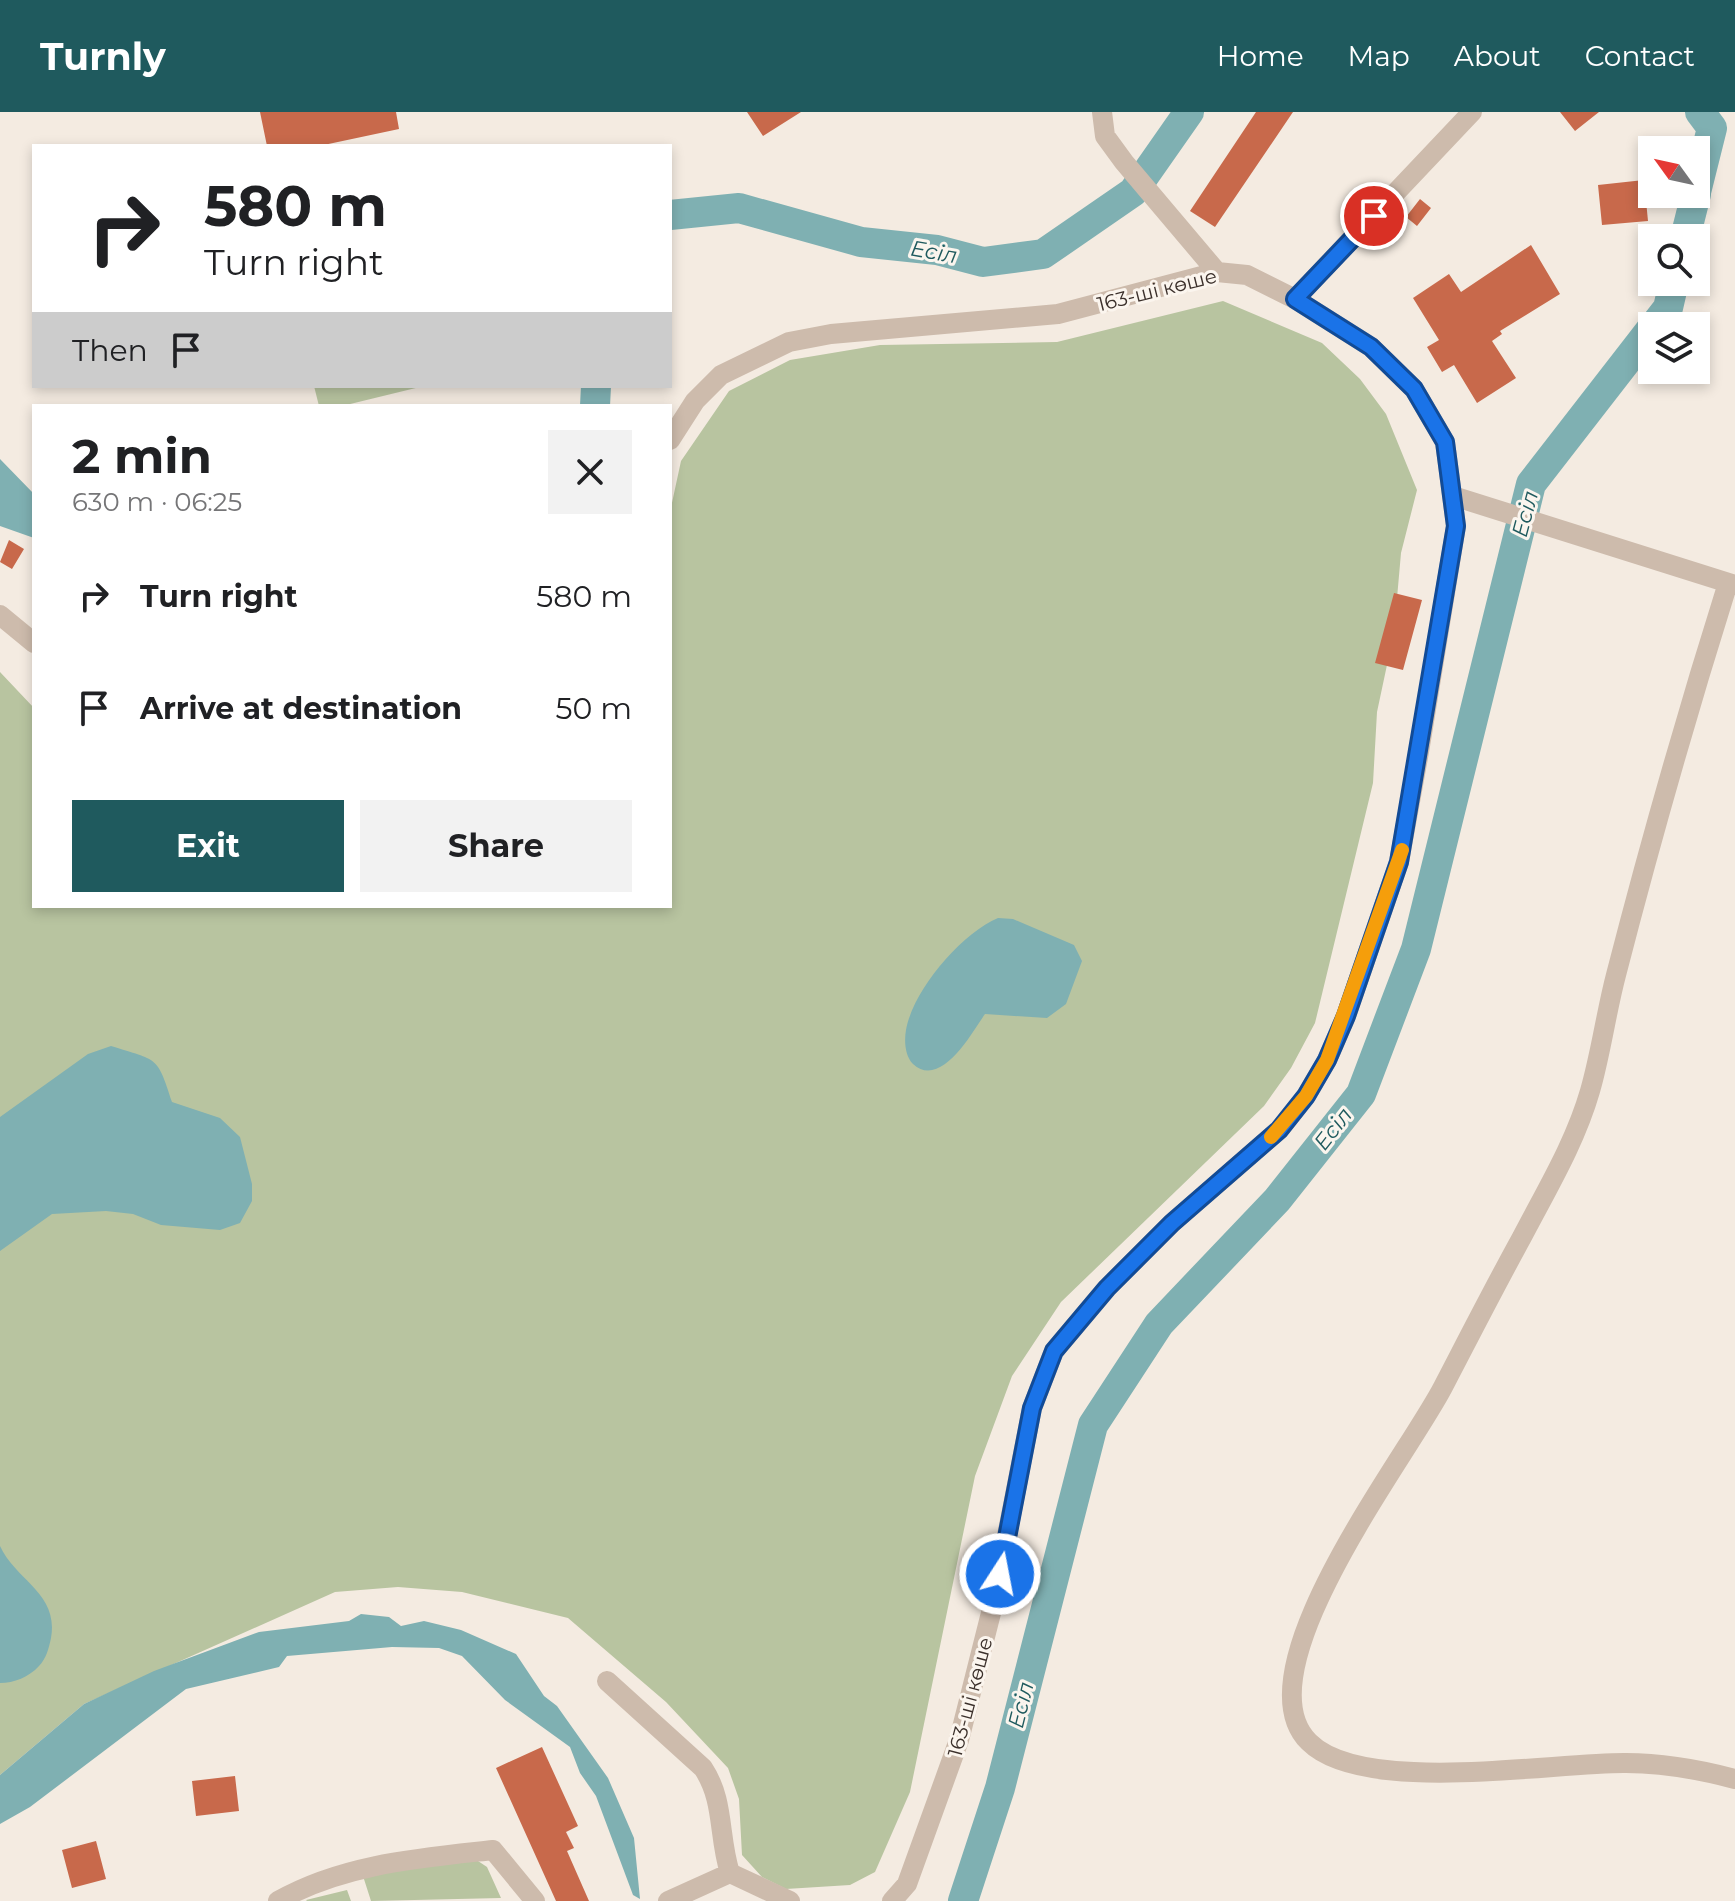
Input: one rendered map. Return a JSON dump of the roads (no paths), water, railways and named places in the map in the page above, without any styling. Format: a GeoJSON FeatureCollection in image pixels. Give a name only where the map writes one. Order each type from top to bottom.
{"type":"FeatureCollection","features":[{"type":"Feature","properties":{"kind":"street"},"geometry":{"type":"LineString","coordinates":[[1102,112],[1105,136],[1217,272]]}},
{"type":"Feature","properties":{"kind":"street"},"geometry":{"type":"LineString","coordinates":[[1295,299],[1472,112]]}},
{"type":"Feature","properties":{"kind":"street","name":"163-ші көше"},"geometry":{"type":"LineString","coordinates":[[672,437],[695,401],[721,375],[750,358],[789,342],[831,334],[1058,314],[1217,272],[1247,275],[1295,299],[1371,347],[1414,389],[1445,442],[1456,526],[1448,589],[1399,862],[1346,1016],[1327,1060],[1306,1096],[1279,1130],[1172,1223],[1107,1288],[1054,1351],[1032,1408],[995,1597],[959,1740],[907,1884],[892,1901]]}},
{"type":"Feature","properties":{"kind":"street"},"geometry":{"type":"LineString","coordinates":[[1453,496],[1732,584],[1671,762],[1606,1012],[1590,1091],[1566,1155],[1427,1418],[1375,1498],[1311,1611],[1289,1698],[1294,1717],[1308,1741],[1327,1754],[1359,1765],[1436,1772],[1626,1763],[1714,1773],[1735,1779]]}},
{"type":"Feature","properties":{"kind":"street"},"geometry":{"type":"LineString","coordinates":[[0,615],[32,641]]}},
{"type":"Feature","properties":{"kind":"street"},"geometry":{"type":"LineString","coordinates":[[607,1681],[703,1768],[714,1785],[720,1800],[721,1846],[730,1873],[790,1901]]}},
{"type":"Feature","properties":{"kind":"street"},"geometry":{"type":"LineString","coordinates":[[278,1901],[299,1889],[394,1861],[493,1850],[535,1901]]}},
{"type":"Feature","properties":{"kind":"street"},"geometry":{"type":"LineString","coordinates":[[668,1901],[730,1873]]}},
{"type":"Feature","properties":{"kind":"water"},"geometry":{"type":"Polygon","coordinates":[[[0,459],[32,492],[32,537],[0,526],[0,459]]]}},
{"type":"Feature","properties":{"kind":"water"},"geometry":{"type":"Polygon","coordinates":[[[998,918],[1013,919],[1074,945],[1082,961],[1066,1004],[1047,1018],[985,1014],[955,1055],[934,1070],[924,1070],[910,1061],[907,1053],[906,1030],[910,1014],[928,981],[954,950],[998,918]]]}},
{"type":"Feature","properties":{"kind":"water"},"geometry":{"type":"Polygon","coordinates":[[[111,1046],[154,1062],[163,1076],[172,1102],[220,1118],[240,1137],[252,1184],[252,1201],[240,1223],[220,1230],[161,1225],[133,1214],[106,1211],[52,1214],[0,1251],[0,1117],[88,1054],[111,1046]]]}},
{"type":"Feature","properties":{"kind":"water"},"geometry":{"type":"Polygon","coordinates":[[[0,1546],[43,1598],[52,1623],[49,1646],[41,1663],[21,1679],[0,1683],[0,1546]]]}},
{"type":"Feature","properties":{"kind":"water"},"geometry":{"type":"Polygon","coordinates":[[[361,1614],[389,1617],[401,1626],[424,1621],[461,1630],[516,1654],[544,1696],[557,1706],[608,1778],[634,1838],[640,1899],[633,1895],[596,1796],[580,1773],[570,1747],[505,1700],[462,1656],[439,1648],[392,1647],[287,1656],[279,1667],[186,1689],[30,1807],[0,1824],[0,1775],[84,1704],[154,1671],[259,1632],[349,1621],[361,1614]]]}},
{"type":"Feature","properties":{"kind":"waterway","name":"Есіл"},"geometry":{"type":"LineString","coordinates":[[672,215],[739,208],[861,242],[937,250],[983,262],[1043,254],[1133,192],[1189,112]]}},
{"type":"Feature","properties":{"kind":"waterway","name":"Есіл"},"geometry":{"type":"LineString","coordinates":[[1700,112],[1712,128],[1710,136]]}},
{"type":"Feature","properties":{"kind":"waterway","name":"Есіл"},"geometry":{"type":"LineString","coordinates":[[1688,224],[1692,208]]}},
{"type":"Feature","properties":{"kind":"waterway","name":"Есіл"},"geometry":{"type":"LineString","coordinates":[[1665,312],[1671,296]]}},
{"type":"Feature","properties":{"kind":"waterway","name":"Есіл"},"geometry":{"type":"LineString","coordinates":[[963,1901],[1000,1788],[1093,1425],[1159,1324],[1277,1200],[1361,1094],[1416,949],[1531,484],[1638,346]]}},
{"type":"Feature","properties":{"kind":"waterway","name":"Есіл"},"geometry":{"type":"LineString","coordinates":[[595,404],[596,388]]}}]}
